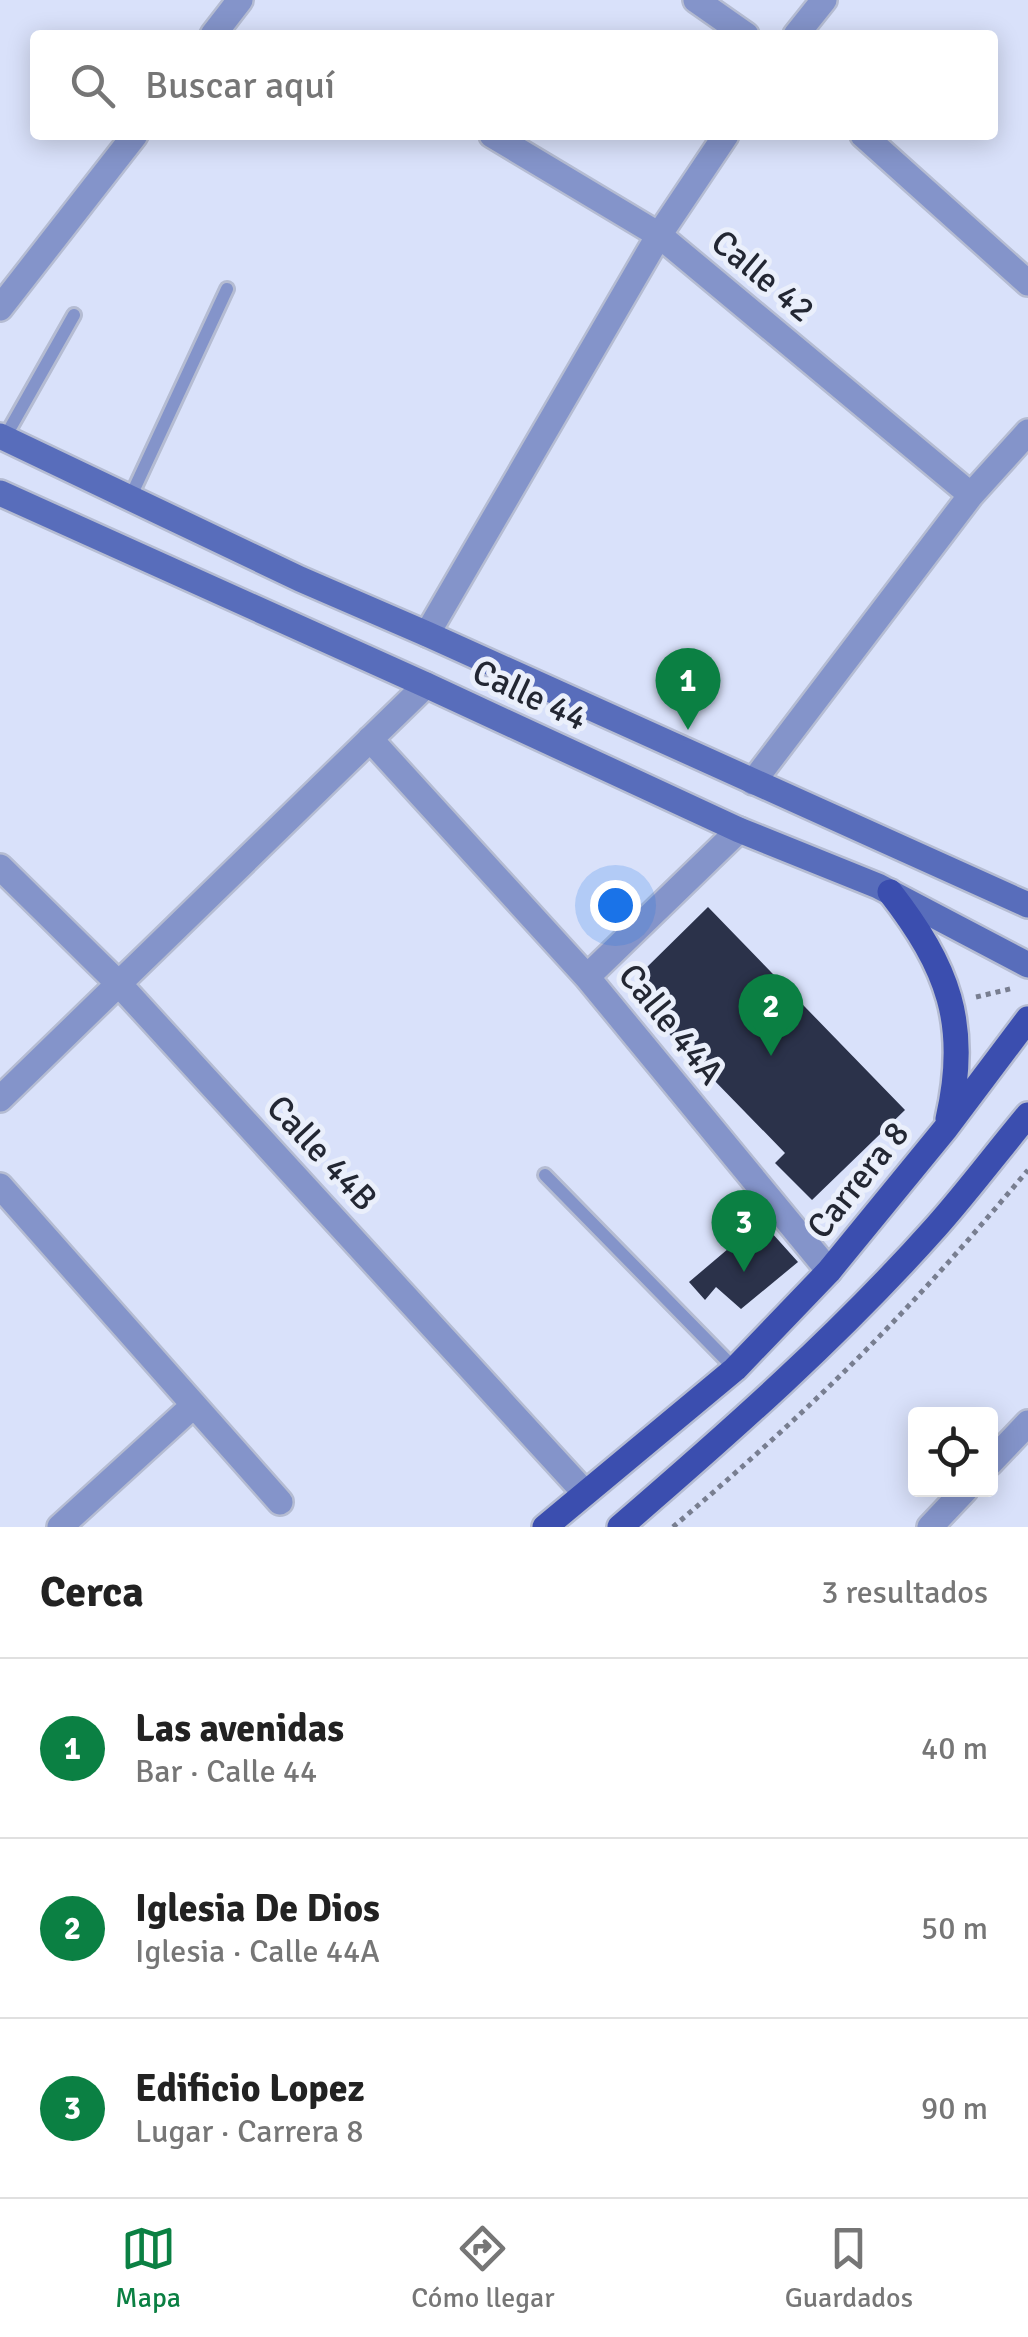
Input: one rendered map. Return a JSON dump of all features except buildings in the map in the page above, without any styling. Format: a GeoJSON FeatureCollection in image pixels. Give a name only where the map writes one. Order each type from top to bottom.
{"type":"FeatureCollection","features":[{"type":"Feature","properties":{"kind":"main road","name":"Calle 44"},"geometry":{"type":"LineString","coordinates":[[2,438],[300,579],[1028,904]]}},
{"type":"Feature","properties":{"kind":"main road","name":"Calle 44"},"geometry":{"type":"LineString","coordinates":[[0,493],[739,830],[890,892],[1027,975]]}},
{"type":"Feature","properties":{"kind":"main road"},"geometry":{"type":"LineString","coordinates":[[890,892],[937,963],[951,1003],[957,1044],[955,1087],[946,1128]]}},
{"type":"Feature","properties":{"kind":"main road","name":"Carrera 8"},"geometry":{"type":"LineString","coordinates":[[546,1527],[735,1369],[829,1272],[1028,1019]]}},
{"type":"Feature","properties":{"kind":"main road"},"geometry":{"type":"LineString","coordinates":[[620,1527],[728,1433],[846,1320],[937,1226],[1028,1115]]}},
{"type":"Feature","properties":{"kind":"street"},"geometry":{"type":"LineString","coordinates":[[217,30],[240,0]]}},
{"type":"Feature","properties":{"kind":"street"},"geometry":{"type":"LineString","coordinates":[[696,0],[739,30]]}},
{"type":"Feature","properties":{"kind":"street"},"geometry":{"type":"LineString","coordinates":[[800,30],[824,0]]}},
{"type":"Feature","properties":{"kind":"street"},"geometry":{"type":"LineString","coordinates":[[0,308],[131,140]]}},
{"type":"Feature","properties":{"kind":"street","name":"Calle 42"},"geometry":{"type":"LineString","coordinates":[[500,140],[659,235],[972,495]]}},
{"type":"Feature","properties":{"kind":"street"},"geometry":{"type":"LineString","coordinates":[[428,634],[659,235],[723,140]]}},
{"type":"Feature","properties":{"kind":"street"},"geometry":{"type":"LineString","coordinates":[[870,140],[1028,283]]}},
{"type":"Feature","properties":{"kind":"street"},"geometry":{"type":"LineString","coordinates":[[754,782],[972,495],[1028,432]]}},
{"type":"Feature","properties":{"kind":"street"},"geometry":{"type":"LineString","coordinates":[[0,1099],[426,685]]}},
{"type":"Feature","properties":{"kind":"street","name":"Calle 44A"},"geometry":{"type":"LineString","coordinates":[[370,738],[587,977],[829,1272]]}},
{"type":"Feature","properties":{"kind":"street"},"geometry":{"type":"LineString","coordinates":[[587,977],[739,830]]}},
{"type":"Feature","properties":{"kind":"street","name":"Calle 44B"},"geometry":{"type":"LineString","coordinates":[[0,867],[119,984],[586,1493]]}},
{"type":"Feature","properties":{"kind":"street"},"geometry":{"type":"LineString","coordinates":[[0,1186],[280,1502]]}},
{"type":"Feature","properties":{"kind":"street"},"geometry":{"type":"LineString","coordinates":[[60,1527],[194,1405]]}},
{"type":"Feature","properties":{"kind":"street"},"geometry":{"type":"LineString","coordinates":[[998,1455],[1028,1424]]}},
{"type":"Feature","properties":{"kind":"street"},"geometry":{"type":"LineString","coordinates":[[930,1527],[959,1497]]}},
{"type":"Feature","properties":{"kind":"lane"},"geometry":{"type":"LineString","coordinates":[[130,498],[227,289]]}},
{"type":"Feature","properties":{"kind":"lane"},"geometry":{"type":"LineString","coordinates":[[2,438],[74,315]]}},
{"type":"Feature","properties":{"kind":"lane"},"geometry":{"type":"LineString","coordinates":[[545,1175],[735,1369]]}},
{"type":"Feature","properties":{"kind":"path"},"geometry":{"type":"LineString","coordinates":[[951,1003],[1027,975]]}},
{"type":"Feature","properties":{"kind":"path"},"geometry":{"type":"LineString","coordinates":[[673,1527],[747,1463],[895,1321],[1028,1170]]}},
{"type":"Feature","properties":{"kind":"place","name":"Las avenidas"},"geometry":{"type":"Point","coordinates":[688,730]}},
{"type":"Feature","properties":{"kind":"place","name":"Iglesia De Dios"},"geometry":{"type":"Point","coordinates":[771,1056]}},
{"type":"Feature","properties":{"kind":"place","name":"Edificio Lopez"},"geometry":{"type":"Point","coordinates":[744,1272]}}]}
